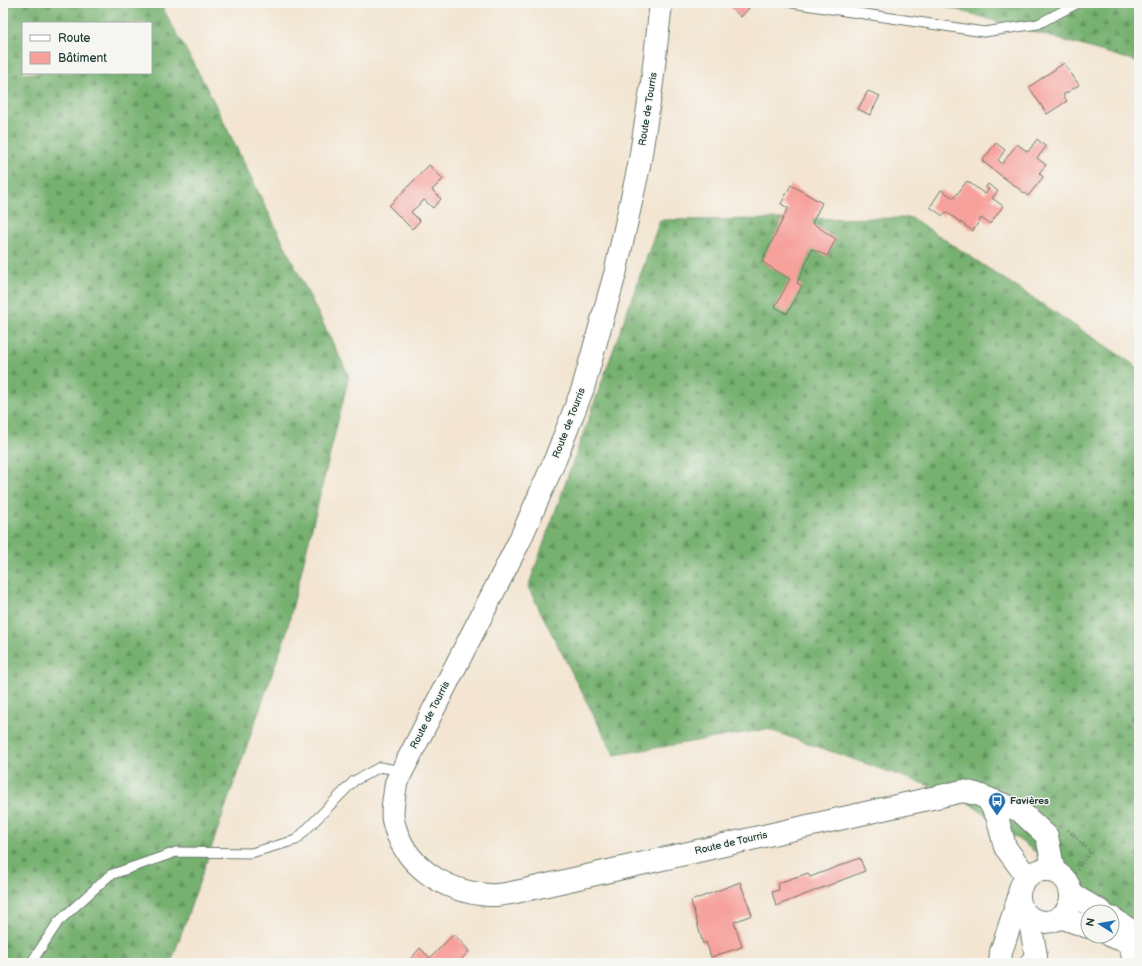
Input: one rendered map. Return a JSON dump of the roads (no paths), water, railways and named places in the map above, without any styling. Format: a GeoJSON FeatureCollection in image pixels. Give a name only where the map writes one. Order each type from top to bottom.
{"type":"FeatureCollection","features":[{"type":"Feature","properties":{"kind":"street","name":"Route de Tourris"},"geometry":{"type":"LineString","coordinates":[[661,3],[652,83],[639,166],[615,274],[583,388],[555,460],[519,542],[396,783],[393,819],[407,854],[432,877],[461,891],[491,896],[525,890],[963,791],[976,794],[1020,811],[1047,836],[1064,884]]}},
{"type":"Feature","properties":{"kind":"street"},"geometry":{"type":"LineString","coordinates":[[987,798],[997,816],[1005,847],[1027,877]]}},
{"type":"Feature","properties":{"kind":"street"},"geometry":{"type":"LineString","coordinates":[[1000,963],[1001,952],[1019,897],[1020,888],[1027,877],[1040,871],[1064,884],[1091,904]]}},
{"type":"Feature","properties":{"kind":"street"},"geometry":{"type":"LineString","coordinates":[[1029,917],[1046,922],[1060,917],[1067,910],[1064,884]]}},
{"type":"Feature","properties":{"kind":"street"},"geometry":{"type":"LineString","coordinates":[[1019,897],[1021,906],[1029,917],[1036,956],[1031,963]]}},
{"type":"Feature","properties":{"kind":"street"},"geometry":{"type":"LineString","coordinates":[[1060,917],[1080,925]]}},
{"type":"Feature","properties":{"kind":"street"},"geometry":{"type":"LineString","coordinates":[[1120,928],[1129,939],[1133,963]]}},
{"type":"Feature","properties":{"kind":"lane"},"geometry":{"type":"LineString","coordinates":[[792,3],[984,32],[1038,24],[1078,3]]}},
{"type":"Feature","properties":{"kind":"lane"},"geometry":{"type":"LineString","coordinates":[[31,963],[35,954],[58,922],[110,875],[176,852],[251,854],[296,840],[354,781],[380,767],[402,771]]}},
{"type":"Feature","properties":{"kind":"place","name":"Favières"},"geometry":{"type":"Point","coordinates":[997,816]}}]}
